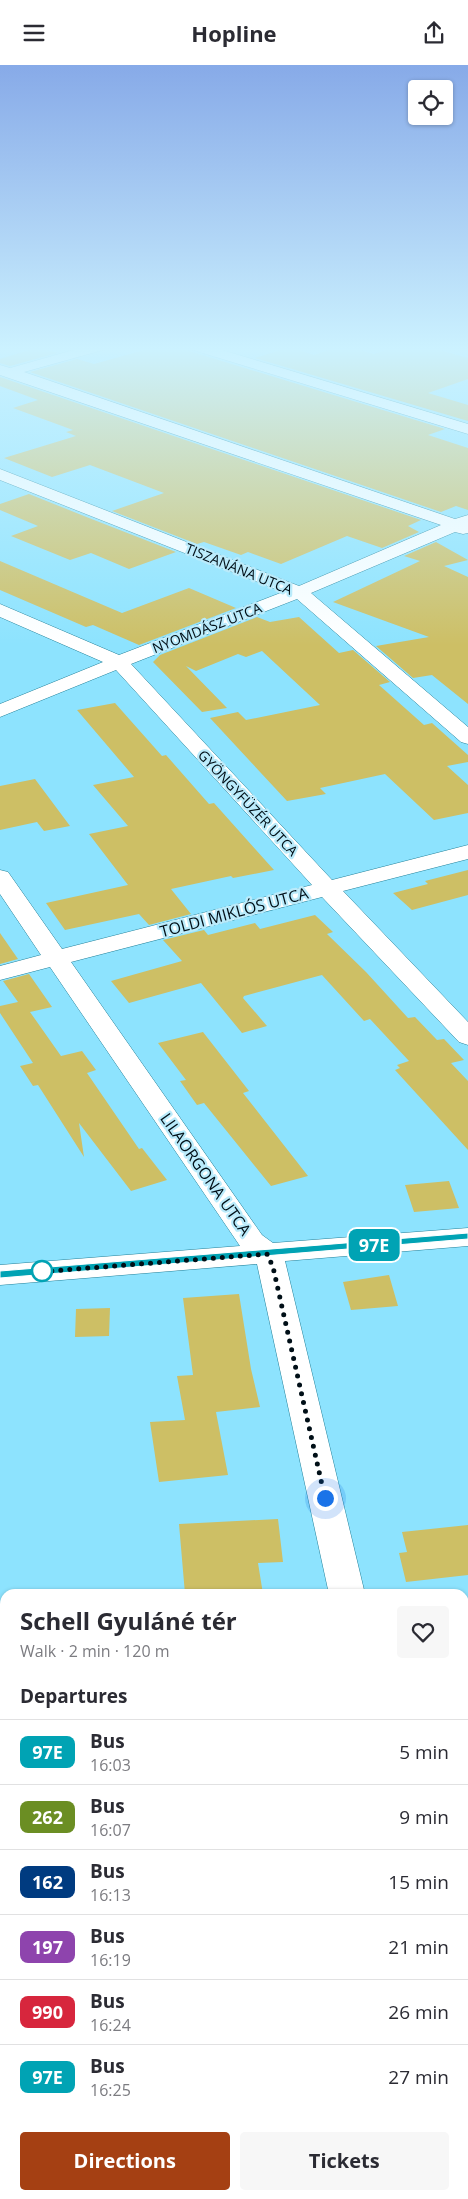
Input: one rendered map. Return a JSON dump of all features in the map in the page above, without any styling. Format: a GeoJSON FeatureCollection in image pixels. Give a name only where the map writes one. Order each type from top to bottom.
{"type":"FeatureCollection","features":[{"type":"Feature","properties":{"kind":"street"},"geometry":{"type":"LineString","coordinates":[[226,447],[464,526]]}},
{"type":"Feature","properties":{"kind":"street","name":"TISZANÁNA UTCA"},"geometry":{"type":"LineString","coordinates":[[0,474],[299,592],[468,738]]}},
{"type":"Feature","properties":{"kind":"street","name":"NYOMDÁSZ UTCA"},"geometry":{"type":"LineString","coordinates":[[0,711],[464,526]]}},
{"type":"Feature","properties":{"kind":"street","name":"GYÖNGYFÜZÉR UTCA"},"geometry":{"type":"LineString","coordinates":[[0,610],[119,662],[327,888],[468,1037]]}},
{"type":"Feature","properties":{"kind":"street","name":"TOLDI MIKLÓS UTCA"},"geometry":{"type":"LineString","coordinates":[[0,973],[468,853]]}},
{"type":"Feature","properties":{"kind":"street","name":"LILAORGONA UTCA"},"geometry":{"type":"LineString","coordinates":[[0,877],[252,1242],[267,1254],[273,1267],[346,1589]]}},
{"type":"Feature","properties":{"kind":"street"},"geometry":{"type":"LineString","coordinates":[[0,1275],[468,1237]]}},
{"type":"Feature","properties":{"kind":"building"},"geometry":{"type":"Polygon","coordinates":[[[41,447],[205,447],[421,520],[408,526],[419,532],[382,548],[347,536],[281,564],[248,552],[241,555],[204,542],[197,544],[112,511],[164,493],[90,465],[52,477],[4,458],[41,447]]]}},
{"type":"Feature","properties":{"kind":"building"},"geometry":{"type":"Polygon","coordinates":[[[249,447],[468,448],[468,510],[456,506],[441,512],[249,447]]]}},
{"type":"Feature","properties":{"kind":"building"},"geometry":{"type":"Polygon","coordinates":[[[29,494],[176,552],[129,569],[91,553],[70,560],[11,536],[38,526],[0,510],[0,504],[29,494]]]}},
{"type":"Feature","properties":{"kind":"building"},"geometry":{"type":"Polygon","coordinates":[[[436,542],[468,560],[444,566],[468,577],[468,704],[432,675],[413,678],[376,646],[429,637],[333,602],[420,561],[404,556],[436,542]]]}},
{"type":"Feature","properties":{"kind":"building"},"geometry":{"type":"Polygon","coordinates":[[[0,561],[122,613],[189,588],[236,608],[139,645],[93,625],[86,627],[0,590],[0,561]]]}},
{"type":"Feature","properties":{"kind":"building"},"geometry":{"type":"Polygon","coordinates":[[[257,617],[270,622],[299,617],[339,653],[353,650],[390,682],[379,685],[424,725],[432,723],[468,755],[468,762],[447,766],[468,785],[468,813],[434,820],[385,774],[320,788],[326,794],[287,801],[210,718],[238,712],[246,720],[320,705],[262,651],[246,657],[238,654],[196,671],[186,666],[227,708],[202,712],[153,662],[160,655],[257,617]]]}},
{"type":"Feature","properties":{"kind":"building"},"geometry":{"type":"Polygon","coordinates":[[[115,703],[162,756],[166,755],[209,804],[214,803],[274,870],[233,878],[231,876],[171,889],[191,914],[149,925],[139,914],[65,930],[46,903],[128,885],[89,834],[128,826],[93,785],[134,777],[77,710],[115,703]]]}},
{"type":"Feature","properties":{"kind":"building"},"geometry":{"type":"Polygon","coordinates":[[[35,779],[70,826],[44,831],[37,822],[0,830],[0,786],[35,779]]]}},
{"type":"Feature","properties":{"kind":"building"},"geometry":{"type":"Polygon","coordinates":[[[468,870],[468,895],[412,910],[393,893],[428,884],[425,881],[468,870]]]}},
{"type":"Feature","properties":{"kind":"building"},"geometry":{"type":"Polygon","coordinates":[[[315,915],[333,932],[327,934],[366,972],[408,1018],[415,1017],[437,1040],[444,1039],[464,1060],[451,1063],[468,1081],[468,1150],[395,1070],[400,1068],[397,1065],[409,1061],[370,1019],[364,1021],[322,975],[244,996],[243,998],[267,1026],[242,1033],[201,983],[129,1003],[111,981],[182,961],[163,940],[204,930],[208,935],[255,923],[260,929],[315,915]]]}},
{"type":"Feature","properties":{"kind":"building"},"geometry":{"type":"Polygon","coordinates":[[[0,933],[18,959],[0,964],[0,933]]]}},
{"type":"Feature","properties":{"kind":"building"},"geometry":{"type":"Polygon","coordinates":[[[29,974],[52,1007],[30,1012],[61,1056],[82,1051],[96,1070],[87,1073],[139,1149],[142,1148],[167,1180],[131,1191],[79,1123],[84,1157],[38,1085],[33,1086],[20,1066],[33,1063],[0,1013],[0,1006],[18,1002],[3,981],[29,974]]]}},
{"type":"Feature","properties":{"kind":"building"},"geometry":{"type":"Polygon","coordinates":[[[203,1032],[249,1091],[243,1093],[308,1176],[271,1186],[204,1103],[197,1105],[180,1081],[186,1080],[158,1043],[203,1032]]]}},
{"type":"Feature","properties":{"kind":"building"},"geometry":{"type":"Polygon","coordinates":[[[449,1181],[459,1208],[414,1212],[405,1185],[449,1181]]]}},
{"type":"Feature","properties":{"kind":"building"},"geometry":{"type":"Polygon","coordinates":[[[389,1275],[398,1306],[351,1310],[343,1282],[389,1275]]]}},
{"type":"Feature","properties":{"kind":"building"},"geometry":{"type":"Polygon","coordinates":[[[239,1294],[251,1369],[260,1407],[216,1412],[228,1475],[159,1482],[150,1422],[185,1420],[177,1376],[193,1375],[183,1298],[239,1294]]]}},
{"type":"Feature","properties":{"kind":"building"},"geometry":{"type":"Polygon","coordinates":[[[110,1308],[109,1336],[75,1337],[76,1309],[110,1308]]]}},
{"type":"Feature","properties":{"kind":"building"},"geometry":{"type":"Polygon","coordinates":[[[278,1519],[283,1562],[258,1563],[262,1589],[185,1589],[179,1524],[278,1519]]]}},
{"type":"Feature","properties":{"kind":"building"},"geometry":{"type":"Polygon","coordinates":[[[468,1525],[468,1575],[406,1582],[399,1553],[407,1552],[402,1532],[468,1525]]]}},
{"type":"Feature","properties":{"kind":"bus line","name":"97E"},"geometry":{"type":"LineString","coordinates":[[0,1275],[468,1237]]}},
{"type":"Feature","properties":{"kind":"route"},"geometry":{"type":"LineString","coordinates":[[42,1271],[38,1272],[267,1254],[273,1267],[325,1498]]}}]}
